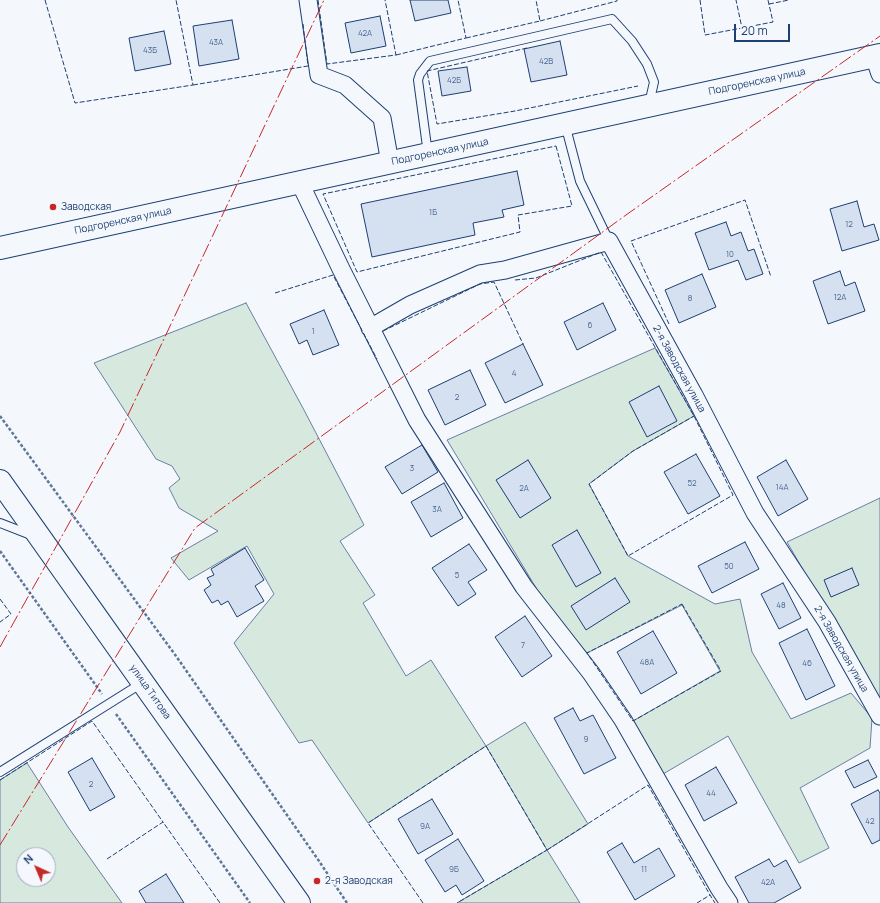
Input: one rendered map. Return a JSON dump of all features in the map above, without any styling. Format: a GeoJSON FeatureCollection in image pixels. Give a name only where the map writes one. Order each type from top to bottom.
{"type":"FeatureCollection","features":[{"type":"Feature","properties":{"kind":"street"},"geometry":{"type":"LineString","coordinates":[[308,0],[319,75],[346,85],[382,118],[390,163]]}},
{"type":"Feature","properties":{"kind":"street","name":"Подгоренская улица"},"geometry":{"type":"LineString","coordinates":[[0,248],[648,106],[878,62]]}},
{"type":"Feature","properties":{"kind":"street"},"geometry":{"type":"LineString","coordinates":[[300,183],[370,328],[417,420],[524,587],[591,673],[623,720],[729,903]]}},
{"type":"Feature","properties":{"kind":"street"},"geometry":{"type":"LineString","coordinates":[[370,328],[410,305],[480,274],[505,270],[609,241]]}},
{"type":"Feature","properties":{"kind":"street","name":"2-я Заводская улица"},"geometry":{"type":"LineString","coordinates":[[609,241],[694,395],[755,513],[827,622],[880,716]]}},
{"type":"Feature","properties":{"kind":"street","name":"улица Титова"},"geometry":{"type":"LineString","coordinates":[[0,481],[299,903]]}},
{"type":"Feature","properties":{"kind":"lane"},"geometry":{"type":"LineString","coordinates":[[428,154],[418,80],[420,74],[430,61],[612,19],[632,40],[647,64],[654,82],[648,106]]}},
{"type":"Feature","properties":{"kind":"lane"},"geometry":{"type":"LineString","coordinates":[[565,124],[580,181],[609,241]]}},
{"type":"Feature","properties":{"kind":"lane"},"geometry":{"type":"LineString","coordinates":[[0,524],[40,538]]}},
{"type":"Feature","properties":{"kind":"lane"},"geometry":{"type":"LineString","coordinates":[[0,772],[143,683]]}},
{"type":"Feature","properties":{"kind":"path"},"geometry":{"type":"LineString","coordinates":[[0,416],[176,656],[320,861],[347,903]]}},
{"type":"Feature","properties":{"kind":"path"},"geometry":{"type":"LineString","coordinates":[[0,551],[102,694]]}},
{"type":"Feature","properties":{"kind":"path"},"geometry":{"type":"LineString","coordinates":[[116,714],[250,903]]}},
{"type":"Feature","properties":{"kind":"shaded area"},"geometry":{"type":"Polygon","coordinates":[[[246,303],[364,525],[340,541],[375,595],[363,603],[406,676],[431,660],[486,746],[368,823],[312,740],[299,743],[234,643],[274,594],[247,546],[189,580],[171,558],[218,531],[179,508],[169,488],[180,479],[172,466],[156,459],[94,363],[246,303]]]}},
{"type":"Feature","properties":{"kind":"shaded area"},"geometry":{"type":"Polygon","coordinates":[[[655,348],[694,416],[633,451],[589,484],[628,556],[715,604],[740,599],[752,652],[791,719],[851,693],[872,718],[870,748],[800,788],[829,848],[799,863],[728,736],[663,774],[633,721],[720,671],[682,605],[587,653],[544,601],[447,440],[655,348]]]}},
{"type":"Feature","properties":{"kind":"shaded area"},"geometry":{"type":"Polygon","coordinates":[[[880,498],[880,703],[787,542],[880,498]]]}},
{"type":"Feature","properties":{"kind":"shaded area"},"geometry":{"type":"Polygon","coordinates":[[[525,722],[588,824],[547,850],[486,746],[525,722]]]}},
{"type":"Feature","properties":{"kind":"shaded area"},"geometry":{"type":"Polygon","coordinates":[[[27,763],[68,827],[122,903],[0,903],[0,780],[27,763]]]}},
{"type":"Feature","properties":{"kind":"shaded area"},"geometry":{"type":"Polygon","coordinates":[[[547,850],[580,903],[457,903],[547,850]]]}},
{"type":"Feature","properties":{"kind":"building"},"geometry":{"type":"Polygon","coordinates":[[[410,0],[448,0],[451,13],[415,21],[410,0]]]}},
{"type":"Feature","properties":{"kind":"building"},"geometry":{"type":"Polygon","coordinates":[[[380,16],[386,46],[351,53],[345,23],[380,16]]]}},
{"type":"Feature","properties":{"kind":"building"},"geometry":{"type":"Polygon","coordinates":[[[232,20],[239,59],[199,66],[193,26],[232,20]]]}},
{"type":"Feature","properties":{"kind":"building"},"geometry":{"type":"Polygon","coordinates":[[[164,31],[171,64],[135,71],[129,38],[164,31]]]}},
{"type":"Feature","properties":{"kind":"building"},"geometry":{"type":"Polygon","coordinates":[[[560,41],[567,75],[531,82],[524,49],[560,41]]]}},
{"type":"Feature","properties":{"kind":"building"},"geometry":{"type":"Polygon","coordinates":[[[467,67],[471,91],[442,96],[438,71],[467,67]]]}},
{"type":"Feature","properties":{"kind":"building"},"geometry":{"type":"Polygon","coordinates":[[[517,171],[524,205],[502,210],[504,217],[473,223],[475,235],[372,257],[361,204],[517,171]]]}},
{"type":"Feature","properties":{"kind":"building"},"geometry":{"type":"Polygon","coordinates":[[[857,201],[864,227],[874,224],[879,240],[842,251],[830,209],[857,201]]]}},
{"type":"Feature","properties":{"kind":"building"},"geometry":{"type":"Polygon","coordinates":[[[726,222],[731,236],[741,232],[748,251],[754,249],[763,274],[746,280],[738,260],[709,270],[695,233],[726,222]]]}},
{"type":"Feature","properties":{"kind":"building"},"geometry":{"type":"Polygon","coordinates":[[[840,271],[845,286],[855,282],[865,311],[828,324],[813,281],[840,271]]]}},
{"type":"Feature","properties":{"kind":"building"},"geometry":{"type":"Polygon","coordinates":[[[702,274],[716,307],[679,323],[665,290],[702,274]]]}},
{"type":"Feature","properties":{"kind":"building"},"geometry":{"type":"Polygon","coordinates":[[[603,303],[616,330],[577,350],[564,322],[603,303]]]}},
{"type":"Feature","properties":{"kind":"building"},"geometry":{"type":"Polygon","coordinates":[[[324,310],[339,345],[313,355],[307,340],[299,344],[290,324],[324,310]]]}},
{"type":"Feature","properties":{"kind":"building"},"geometry":{"type":"Polygon","coordinates":[[[523,344],[543,385],[505,403],[485,363],[523,344]]]}},
{"type":"Feature","properties":{"kind":"building"},"geometry":{"type":"Polygon","coordinates":[[[470,370],[486,405],[445,425],[428,390],[470,370]]]}},
{"type":"Feature","properties":{"kind":"building"},"geometry":{"type":"Polygon","coordinates":[[[659,386],[677,421],[647,437],[629,402],[659,386]]]}},
{"type":"Feature","properties":{"kind":"building"},"geometry":{"type":"Polygon","coordinates":[[[422,445],[438,472],[402,494],[385,467],[422,445]]]}},
{"type":"Feature","properties":{"kind":"building"},"geometry":{"type":"Polygon","coordinates":[[[696,454],[720,496],[688,514],[664,472],[696,454]]]}},
{"type":"Feature","properties":{"kind":"building"},"geometry":{"type":"Polygon","coordinates":[[[528,460],[551,498],[520,518],[496,480],[528,460]]]}},
{"type":"Feature","properties":{"kind":"building"},"geometry":{"type":"Polygon","coordinates":[[[786,460],[808,499],[778,516],[757,477],[786,460]]]}},
{"type":"Feature","properties":{"kind":"building"},"geometry":{"type":"Polygon","coordinates":[[[444,483],[463,518],[431,537],[411,502],[444,483]]]}},
{"type":"Feature","properties":{"kind":"building"},"geometry":{"type":"Polygon","coordinates":[[[577,530],[601,573],[576,587],[552,545],[577,530]]]}},
{"type":"Feature","properties":{"kind":"building"},"geometry":{"type":"Polygon","coordinates":[[[745,542],[759,569],[712,593],[698,566],[745,542]]]}},
{"type":"Feature","properties":{"kind":"building"},"geometry":{"type":"Polygon","coordinates":[[[469,544],[487,570],[468,582],[476,594],[458,606],[432,568],[469,544]]]}},
{"type":"Feature","properties":{"kind":"building"},"geometry":{"type":"Polygon","coordinates":[[[245,548],[264,580],[255,586],[264,601],[237,617],[228,601],[221,605],[218,600],[212,603],[204,590],[211,585],[207,578],[214,575],[211,569],[245,548]]]}},
{"type":"Feature","properties":{"kind":"building"},"geometry":{"type":"Polygon","coordinates":[[[852,568],[859,585],[831,597],[824,580],[852,568]]]}},
{"type":"Feature","properties":{"kind":"building"},"geometry":{"type":"Polygon","coordinates":[[[615,578],[630,602],[586,630],[571,606],[615,578]]]}},
{"type":"Feature","properties":{"kind":"building"},"geometry":{"type":"Polygon","coordinates":[[[783,583],[801,618],[779,629],[761,594],[783,583]]]}},
{"type":"Feature","properties":{"kind":"building"},"geometry":{"type":"Polygon","coordinates":[[[525,616],[552,656],[522,677],[495,637],[525,616]]]}},
{"type":"Feature","properties":{"kind":"building"},"geometry":{"type":"Polygon","coordinates":[[[807,629],[835,686],[806,700],[779,643],[807,629]]]}},
{"type":"Feature","properties":{"kind":"building"},"geometry":{"type":"Polygon","coordinates":[[[653,631],[677,673],[641,694],[617,652],[653,631]]]}},
{"type":"Feature","properties":{"kind":"building"},"geometry":{"type":"Polygon","coordinates":[[[573,708],[580,721],[593,715],[616,758],[584,774],[554,718],[573,708]]]}},
{"type":"Feature","properties":{"kind":"building"},"geometry":{"type":"Polygon","coordinates":[[[92,758],[115,797],[90,811],[68,772],[92,758]]]}},
{"type":"Feature","properties":{"kind":"building"},"geometry":{"type":"Polygon","coordinates":[[[868,760],[877,777],[854,788],[845,771],[868,760]]]}},
{"type":"Feature","properties":{"kind":"building"},"geometry":{"type":"Polygon","coordinates":[[[716,767],[737,803],[704,821],[685,785],[716,767]]]}},
{"type":"Feature","properties":{"kind":"building"},"geometry":{"type":"Polygon","coordinates":[[[878,790],[880,793],[880,840],[872,844],[851,804],[878,790]]]}},
{"type":"Feature","properties":{"kind":"building"},"geometry":{"type":"Polygon","coordinates":[[[432,799],[453,834],[418,854],[398,819],[432,799]]]}},
{"type":"Feature","properties":{"kind":"building"},"geometry":{"type":"Polygon","coordinates":[[[458,839],[484,881],[462,895],[456,885],[445,892],[425,860],[458,839]]]}},
{"type":"Feature","properties":{"kind":"building"},"geometry":{"type":"Polygon","coordinates":[[[622,843],[634,863],[659,848],[675,876],[635,900],[607,852],[622,843]]]}},
{"type":"Feature","properties":{"kind":"building"},"geometry":{"type":"Polygon","coordinates":[[[769,859],[774,867],[786,860],[801,888],[774,903],[749,903],[735,877],[769,859]]]}},
{"type":"Feature","properties":{"kind":"building"},"geometry":{"type":"Polygon","coordinates":[[[166,874],[184,903],[146,903],[139,891],[166,874]]]}},
{"type":"Feature","properties":{"kind":"fence"},"geometry":{"type":"LineString","coordinates":[[45,0],[75,103],[193,85],[176,0]]}},
{"type":"Feature","properties":{"kind":"fence"},"geometry":{"type":"LineString","coordinates":[[318,0],[327,64],[396,55],[385,0]]}},
{"type":"Feature","properties":{"kind":"fence"},"geometry":{"type":"LineString","coordinates":[[396,55],[466,38],[458,0]]}},
{"type":"Feature","properties":{"kind":"fence"},"geometry":{"type":"LineString","coordinates":[[466,38],[540,21],[536,0]]}},
{"type":"Feature","properties":{"kind":"fence"},"geometry":{"type":"LineString","coordinates":[[540,21],[617,0]]}},
{"type":"Feature","properties":{"kind":"fence"},"geometry":{"type":"LineString","coordinates":[[700,0],[705,35],[742,28],[736,0]]}},
{"type":"Feature","properties":{"kind":"fence"},"geometry":{"type":"LineString","coordinates":[[742,28],[773,22],[768,0]]}},
{"type":"Feature","properties":{"kind":"fence"},"geometry":{"type":"LineString","coordinates":[[769,4],[789,0]]}},
{"type":"Feature","properties":{"kind":"fence"},"geometry":{"type":"LineString","coordinates":[[193,85],[308,66],[303,24]]}},
{"type":"Feature","properties":{"kind":"fence"},"geometry":{"type":"LineString","coordinates":[[527,48],[427,71],[437,124],[515,111],[638,86]]}},
{"type":"Feature","properties":{"kind":"fence"},"geometry":{"type":"LineString","coordinates":[[556,146],[572,206],[518,215],[520,232],[357,272],[323,194],[556,146]]}},
{"type":"Feature","properties":{"kind":"fence"},"geometry":{"type":"LineString","coordinates":[[669,324],[631,241],[745,200],[771,277]]}},
{"type":"Feature","properties":{"kind":"fence"},"geometry":{"type":"LineString","coordinates":[[515,280],[536,278],[601,252],[694,416],[733,495],[628,556],[589,484],[633,451],[694,416]]}},
{"type":"Feature","properties":{"kind":"fence"},"geometry":{"type":"LineString","coordinates":[[275,293],[333,275],[377,359]]}},
{"type":"Feature","properties":{"kind":"fence"},"geometry":{"type":"LineString","coordinates":[[383,331],[480,284],[494,282],[523,344]]}},
{"type":"Feature","properties":{"kind":"fence"},"geometry":{"type":"LineString","coordinates":[[0,599],[11,614],[0,622]]}},
{"type":"Feature","properties":{"kind":"fence"},"geometry":{"type":"LineString","coordinates":[[682,604],[721,671],[633,721],[587,653],[682,604]]}},
{"type":"Feature","properties":{"kind":"fence"},"geometry":{"type":"LineString","coordinates":[[0,780],[92,721],[163,822]]}},
{"type":"Feature","properties":{"kind":"fence"},"geometry":{"type":"LineString","coordinates":[[423,903],[368,823],[486,746],[547,850],[457,903]]}},
{"type":"Feature","properties":{"kind":"fence"},"geometry":{"type":"LineString","coordinates":[[547,850],[648,785],[710,895]]}},
{"type":"Feature","properties":{"kind":"fence"},"geometry":{"type":"LineString","coordinates":[[107,859],[163,822],[220,903]]}},
{"type":"Feature","properties":{"kind":"fence"},"geometry":{"type":"LineString","coordinates":[[697,903],[710,895],[715,903]]}},
{"type":"Feature","properties":{"kind":"power"},"geometry":{"type":"LineString","coordinates":[[0,647],[120,432],[324,0]]}},
{"type":"Feature","properties":{"kind":"power"},"geometry":{"type":"LineString","coordinates":[[0,845],[195,528],[626,215],[880,36]]}},
{"type":"Feature","properties":{"kind":"place","name":"Заводская"},"geometry":{"type":"Point","coordinates":[53,207]}},
{"type":"Feature","properties":{"kind":"place","name":"2-я Заводская"},"geometry":{"type":"Point","coordinates":[317,881]}}]}
